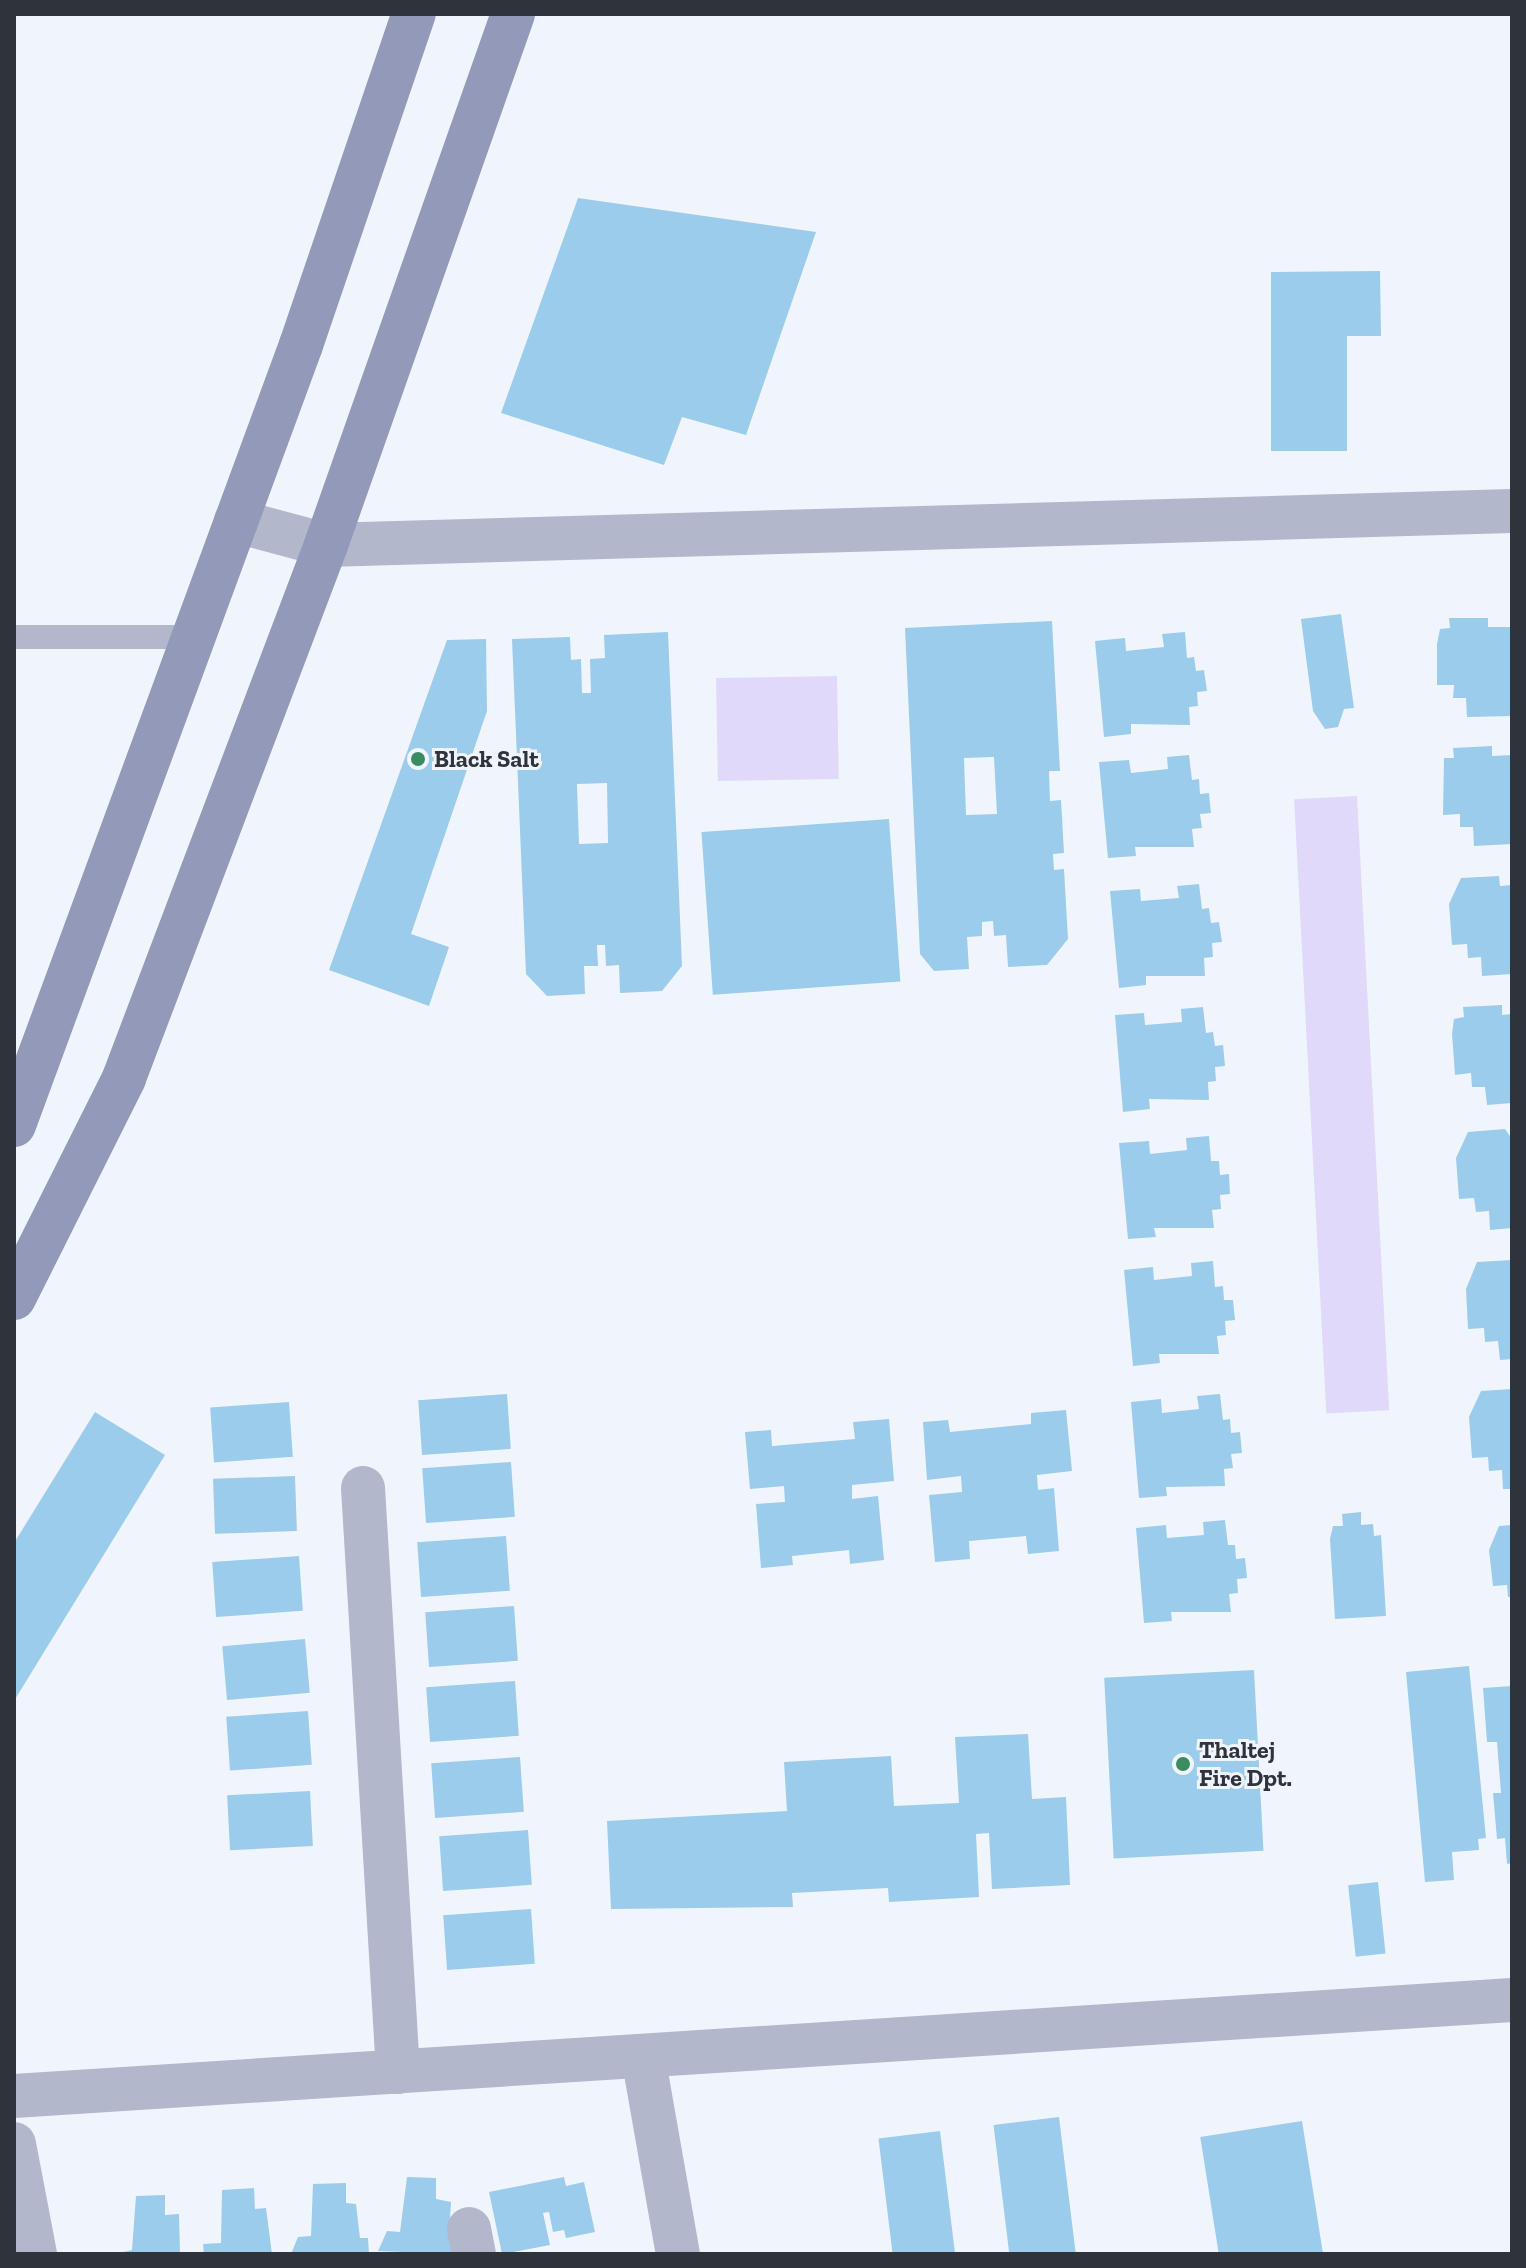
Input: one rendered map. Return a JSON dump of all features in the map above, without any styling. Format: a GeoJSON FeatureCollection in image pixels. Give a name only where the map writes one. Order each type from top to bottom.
{"type":"FeatureCollection","features":[{"type":"Feature","properties":{"kind":"main road"},"geometry":{"type":"LineString","coordinates":[[14,1125],[236,521],[414,14]]}},
{"type":"Feature","properties":{"kind":"main road"},"geometry":{"type":"LineString","coordinates":[[14,1298],[124,1078],[326,545],[513,14]]}},
{"type":"Feature","properties":{"kind":"street"},"geometry":{"type":"LineString","coordinates":[[236,521],[326,545],[1512,511]]}},
{"type":"Feature","properties":{"kind":"street"},"geometry":{"type":"LineString","coordinates":[[363,1488],[398,2072]]}},
{"type":"Feature","properties":{"kind":"street"},"geometry":{"type":"LineString","coordinates":[[14,2096],[1512,2000]]}},
{"type":"Feature","properties":{"kind":"street"},"geometry":{"type":"LineString","coordinates":[[643,2056],[678,2254]]}},
{"type":"Feature","properties":{"kind":"street"},"geometry":{"type":"LineString","coordinates":[[14,2144],[35,2254]]}},
{"type":"Feature","properties":{"kind":"lane"},"geometry":{"type":"LineString","coordinates":[[14,637],[191,637]]}},
{"type":"Feature","properties":{"kind":"shaded area"},"geometry":{"type":"Polygon","coordinates":[[[837,676],[839,779],[718,781],[716,678],[837,676]]]}},
{"type":"Feature","properties":{"kind":"shaded area"},"geometry":{"type":"Polygon","coordinates":[[[1357,796],[1389,1410],[1326,1413],[1294,799],[1357,796]]]}},
{"type":"Feature","properties":{"kind":"building"},"geometry":{"type":"Polygon","coordinates":[[[578,198],[816,232],[746,435],[682,417],[664,465],[501,413],[578,198]]]}},
{"type":"Feature","properties":{"kind":"building"},"geometry":{"type":"Polygon","coordinates":[[[1380,271],[1381,336],[1347,336],[1347,451],[1271,451],[1271,272],[1380,271]]]}},
{"type":"Feature","properties":{"kind":"building"},"geometry":{"type":"Polygon","coordinates":[[[1341,614],[1354,708],[1344,709],[1338,727],[1325,729],[1313,711],[1301,619],[1341,614]]]}},
{"type":"Feature","properties":{"kind":"building"},"geometry":{"type":"Polygon","coordinates":[[[1449,618],[1488,618],[1488,627],[1512,627],[1512,716],[1467,717],[1466,698],[1453,698],[1454,685],[1437,685],[1437,644],[1440,629],[1450,628],[1449,618]]]}},
{"type":"Feature","properties":{"kind":"building"},"geometry":{"type":"Polygon","coordinates":[[[1052,621],[1060,771],[1049,771],[1050,801],[1061,800],[1064,853],[1053,854],[1054,870],[1064,869],[1068,939],[1047,965],[1008,967],[1006,935],[994,936],[993,921],[982,922],[982,936],[967,937],[969,969],[934,971],[920,954],[905,628],[1052,621]],[[994,757],[964,758],[966,815],[997,814],[994,757]]]}},
{"type":"Feature","properties":{"kind":"building"},"geometry":{"type":"Polygon","coordinates":[[[668,632],[682,966],[662,991],[620,993],[619,965],[606,966],[605,945],[597,945],[598,966],[584,966],[585,994],[547,996],[526,974],[512,639],[570,637],[571,660],[581,659],[582,693],[591,693],[590,659],[605,658],[604,635],[668,632]],[[607,783],[577,784],[579,844],[608,843],[607,783]]]}},
{"type":"Feature","properties":{"kind":"building"},"geometry":{"type":"Polygon","coordinates":[[[1185,632],[1187,658],[1194,657],[1196,671],[1204,670],[1207,691],[1197,692],[1198,706],[1189,707],[1190,725],[1131,724],[1131,734],[1104,737],[1095,641],[1125,638],[1126,651],[1164,647],[1162,634],[1185,632]]]}},
{"type":"Feature","properties":{"kind":"building"},"geometry":{"type":"Polygon","coordinates":[[[486,639],[487,711],[411,934],[449,947],[429,1006],[329,970],[447,640],[486,639]]]}},
{"type":"Feature","properties":{"kind":"building"},"geometry":{"type":"Polygon","coordinates":[[[1492,746],[1492,756],[1512,755],[1512,844],[1474,846],[1473,827],[1460,827],[1460,814],[1443,815],[1444,758],[1454,758],[1453,748],[1492,746]]]}},
{"type":"Feature","properties":{"kind":"building"},"geometry":{"type":"Polygon","coordinates":[[[1189,755],[1192,780],[1199,779],[1200,794],[1209,793],[1211,813],[1200,814],[1202,828],[1192,829],[1194,847],[1135,847],[1136,856],[1108,858],[1099,762],[1129,760],[1131,773],[1168,769],[1167,757],[1189,755]]]}},
{"type":"Feature","properties":{"kind":"building"},"geometry":{"type":"Polygon","coordinates":[[[889,819],[900,982],[713,995],[701,832],[889,819]]]}},
{"type":"Feature","properties":{"kind":"building"},"geometry":{"type":"Polygon","coordinates":[[[1499,876],[1500,886],[1512,885],[1512,974],[1482,976],[1481,957],[1468,958],[1467,944],[1452,945],[1449,904],[1461,878],[1499,876]]]}},
{"type":"Feature","properties":{"kind":"building"},"geometry":{"type":"Polygon","coordinates":[[[1199,884],[1202,909],[1209,908],[1211,923],[1219,922],[1222,942],[1212,943],[1213,957],[1204,958],[1205,976],[1146,976],[1146,985],[1119,988],[1110,891],[1140,889],[1141,901],[1179,898],[1177,886],[1199,884]]]}},
{"type":"Feature","properties":{"kind":"building"},"geometry":{"type":"Polygon","coordinates":[[[1502,1005],[1502,1015],[1512,1014],[1512,1103],[1487,1105],[1485,1087],[1472,1087],[1471,1073],[1455,1075],[1454,1019],[1464,1017],[1463,1007],[1502,1005]]]}},
{"type":"Feature","properties":{"kind":"building"},"geometry":{"type":"Polygon","coordinates":[[[1203,1007],[1206,1033],[1213,1032],[1215,1046],[1223,1045],[1225,1066],[1215,1067],[1216,1081],[1208,1082],[1209,1100],[1149,1099],[1150,1109],[1123,1112],[1115,1015],[1144,1013],[1145,1025],[1182,1022],[1181,1009],[1203,1007]]]}},
{"type":"Feature","properties":{"kind":"building"},"geometry":{"type":"Polygon","coordinates":[[[1505,1129],[1512,1139],[1512,1228],[1490,1230],[1489,1211],[1476,1212],[1474,1198],[1459,1199],[1456,1158],[1468,1132],[1505,1129]]]}},
{"type":"Feature","properties":{"kind":"building"},"geometry":{"type":"Polygon","coordinates":[[[1209,1136],[1211,1161],[1219,1161],[1220,1175],[1229,1174],[1230,1194],[1220,1195],[1221,1209],[1212,1210],[1214,1228],[1154,1228],[1156,1237],[1128,1239],[1119,1143],[1149,1141],[1150,1154],[1187,1150],[1186,1138],[1209,1136]]]}},
{"type":"Feature","properties":{"kind":"building"},"geometry":{"type":"Polygon","coordinates":[[[1512,1260],[1512,1359],[1500,1360],[1498,1341],[1485,1342],[1484,1328],[1468,1329],[1466,1289],[1477,1262],[1512,1260]]]}},
{"type":"Feature","properties":{"kind":"building"},"geometry":{"type":"Polygon","coordinates":[[[1213,1261],[1215,1287],[1223,1286],[1224,1300],[1233,1300],[1235,1320],[1225,1321],[1226,1335],[1217,1336],[1219,1354],[1159,1354],[1160,1363],[1133,1366],[1124,1270],[1153,1267],[1154,1280],[1192,1276],[1191,1263],[1213,1261]]]}},
{"type":"Feature","properties":{"kind":"building"},"geometry":{"type":"Polygon","coordinates":[[[1512,1389],[1512,1489],[1503,1489],[1502,1470],[1489,1471],[1488,1457],[1472,1458],[1469,1417],[1481,1391],[1512,1389]]]}},
{"type":"Feature","properties":{"kind":"building"},"geometry":{"type":"Polygon","coordinates":[[[507,1394],[511,1449],[422,1455],[418,1400],[507,1394]]]}},
{"type":"Feature","properties":{"kind":"building"},"geometry":{"type":"Polygon","coordinates":[[[1220,1394],[1223,1420],[1230,1419],[1231,1433],[1240,1432],[1242,1453],[1231,1454],[1233,1468],[1224,1469],[1225,1486],[1166,1487],[1167,1496],[1139,1498],[1131,1402],[1161,1399],[1162,1413],[1199,1409],[1197,1396],[1220,1394]]]}},
{"type":"Feature","properties":{"kind":"building"},"geometry":{"type":"Polygon","coordinates":[[[289,1402],[293,1457],[214,1462],[210,1408],[289,1402]]]}},
{"type":"Feature","properties":{"kind":"building"},"geometry":{"type":"Polygon","coordinates":[[[1066,1410],[1072,1471],[1037,1475],[1038,1490],[1054,1488],[1059,1551],[1028,1554],[1026,1536],[969,1541],[970,1559],[935,1562],[929,1495],[962,1492],[961,1476],[927,1480],[923,1422],[948,1420],[950,1432],[1031,1424],[1031,1413],[1066,1410]]]}},
{"type":"Feature","properties":{"kind":"building"},"geometry":{"type":"Polygon","coordinates":[[[95,1412],[165,1455],[14,1701],[14,1543],[95,1412]]]}},
{"type":"Feature","properties":{"kind":"building"},"geometry":{"type":"Polygon","coordinates":[[[889,1419],[894,1481],[852,1485],[852,1499],[878,1496],[884,1560],[850,1564],[849,1550],[792,1556],[793,1565],[761,1568],[756,1504],[785,1502],[784,1486],[750,1489],[745,1432],[771,1430],[772,1446],[855,1439],[853,1422],[889,1419]]]}},
{"type":"Feature","properties":{"kind":"building"},"geometry":{"type":"Polygon","coordinates":[[[511,1462],[515,1517],[426,1523],[422,1468],[511,1462]]]}},
{"type":"Feature","properties":{"kind":"building"},"geometry":{"type":"Polygon","coordinates":[[[295,1476],[297,1531],[215,1534],[213,1479],[295,1476]]]}},
{"type":"Feature","properties":{"kind":"building"},"geometry":{"type":"Polygon","coordinates":[[[1361,1512],[1361,1525],[1373,1524],[1374,1536],[1381,1535],[1386,1616],[1335,1619],[1330,1539],[1333,1526],[1343,1526],[1342,1514],[1361,1512]]]}},
{"type":"Feature","properties":{"kind":"building"},"geometry":{"type":"Polygon","coordinates":[[[1225,1520],[1228,1545],[1235,1545],[1236,1559],[1245,1558],[1247,1578],[1237,1579],[1238,1593],[1229,1594],[1231,1612],[1171,1612],[1172,1621],[1144,1623],[1136,1528],[1166,1525],[1167,1538],[1204,1535],[1203,1522],[1225,1520]]]}},
{"type":"Feature","properties":{"kind":"building"},"geometry":{"type":"Polygon","coordinates":[[[1512,1525],[1512,1597],[1508,1597],[1507,1585],[1493,1586],[1489,1550],[1499,1526],[1512,1525]]]}},
{"type":"Feature","properties":{"kind":"building"},"geometry":{"type":"Polygon","coordinates":[[[506,1536],[510,1591],[421,1597],[417,1542],[506,1536]]]}},
{"type":"Feature","properties":{"kind":"building"},"geometry":{"type":"Polygon","coordinates":[[[299,1556],[303,1611],[216,1617],[212,1562],[299,1556]]]}},
{"type":"Feature","properties":{"kind":"building"},"geometry":{"type":"Polygon","coordinates":[[[514,1606],[518,1661],[429,1667],[425,1612],[514,1606]]]}},
{"type":"Feature","properties":{"kind":"building"},"geometry":{"type":"Polygon","coordinates":[[[305,1639],[310,1693],[227,1700],[222,1646],[305,1639]]]}},
{"type":"Feature","properties":{"kind":"building"},"geometry":{"type":"Polygon","coordinates":[[[1469,1666],[1486,1838],[1478,1839],[1479,1850],[1452,1852],[1454,1880],[1425,1882],[1406,1672],[1469,1666]]]}},
{"type":"Feature","properties":{"kind":"building","name":"Thaltej Fire Dpt."},"geometry":{"type":"Polygon","coordinates":[[[1254,1670],[1263,1851],[1114,1859],[1104,1678],[1254,1670]]]}},
{"type":"Feature","properties":{"kind":"building"},"geometry":{"type":"Polygon","coordinates":[[[515,1681],[519,1736],[430,1742],[426,1687],[515,1681]]]}},
{"type":"Feature","properties":{"kind":"building"},"geometry":{"type":"Polygon","coordinates":[[[1512,1686],[1512,1863],[1507,1864],[1505,1838],[1497,1839],[1493,1793],[1501,1793],[1497,1742],[1487,1742],[1483,1688],[1512,1686]]]}},
{"type":"Feature","properties":{"kind":"building"},"geometry":{"type":"Polygon","coordinates":[[[308,1711],[312,1765],[230,1771],[226,1717],[308,1711]]]}},
{"type":"Feature","properties":{"kind":"building"},"geometry":{"type":"Polygon","coordinates":[[[1028,1734],[1032,1799],[1066,1797],[1070,1885],[992,1889],[989,1833],[976,1834],[979,1897],[889,1902],[888,1888],[792,1893],[793,1907],[611,1909],[607,1821],[787,1811],[784,1762],[891,1756],[894,1806],[959,1803],[955,1737],[1028,1734]]]}},
{"type":"Feature","properties":{"kind":"building"},"geometry":{"type":"Polygon","coordinates":[[[520,1757],[524,1812],[435,1818],[431,1763],[520,1757]]]}},
{"type":"Feature","properties":{"kind":"building"},"geometry":{"type":"Polygon","coordinates":[[[310,1791],[313,1846],[230,1850],[227,1795],[310,1791]]]}},
{"type":"Feature","properties":{"kind":"building"},"geometry":{"type":"Polygon","coordinates":[[[528,1830],[532,1885],[443,1891],[439,1836],[528,1830]]]}},
{"type":"Feature","properties":{"kind":"building"},"geometry":{"type":"Polygon","coordinates":[[[1378,1882],[1386,1954],[1356,1957],[1348,1885],[1378,1882]]]}},
{"type":"Feature","properties":{"kind":"building"},"geometry":{"type":"Polygon","coordinates":[[[531,1909],[535,1964],[447,1970],[443,1915],[531,1909]]]}},
{"type":"Feature","properties":{"kind":"building"},"geometry":{"type":"Polygon","coordinates":[[[1059,2117],[1076,2254],[1009,2254],[993,2125],[1059,2117]]]}},
{"type":"Feature","properties":{"kind":"building"},"geometry":{"type":"Polygon","coordinates":[[[1302,2121],[1323,2254],[1219,2254],[1200,2137],[1302,2121]]]}},
{"type":"Feature","properties":{"kind":"building"},"geometry":{"type":"Polygon","coordinates":[[[940,2131],[955,2254],[893,2254],[878,2139],[940,2131]]]}},
{"type":"Feature","properties":{"kind":"building"},"geometry":{"type":"Polygon","coordinates":[[[407,2177],[436,2178],[436,2199],[451,2202],[449,2234],[457,2254],[378,2251],[387,2231],[400,2232],[407,2177]]]}},
{"type":"Feature","properties":{"kind":"building"},"geometry":{"type":"Polygon","coordinates":[[[564,2177],[566,2186],[584,2182],[595,2232],[566,2238],[564,2230],[553,2232],[549,2212],[543,2213],[550,2245],[502,2254],[489,2192],[564,2177]]]}},
{"type":"Feature","properties":{"kind":"building"},"geometry":{"type":"Polygon","coordinates":[[[346,2183],[346,2203],[356,2204],[360,2238],[368,2238],[369,2254],[291,2254],[298,2237],[311,2236],[313,2184],[346,2183]]]}},
{"type":"Feature","properties":{"kind":"building"},"geometry":{"type":"Polygon","coordinates":[[[254,2188],[255,2209],[266,2208],[272,2254],[204,2254],[203,2244],[221,2243],[222,2190],[254,2188]]]}},
{"type":"Feature","properties":{"kind":"building"},"geometry":{"type":"Polygon","coordinates":[[[165,2195],[165,2215],[179,2214],[180,2254],[115,2254],[132,2250],[136,2196],[165,2195]]]}},
{"type":"Feature","properties":{"kind":"place","name":"Black Salt"},"geometry":{"type":"Point","coordinates":[418,759]}},
{"type":"Feature","properties":{"kind":"place","name":"Thaltej Fire Dpt."},"geometry":{"type":"Point","coordinates":[1183,1764]}}]}
